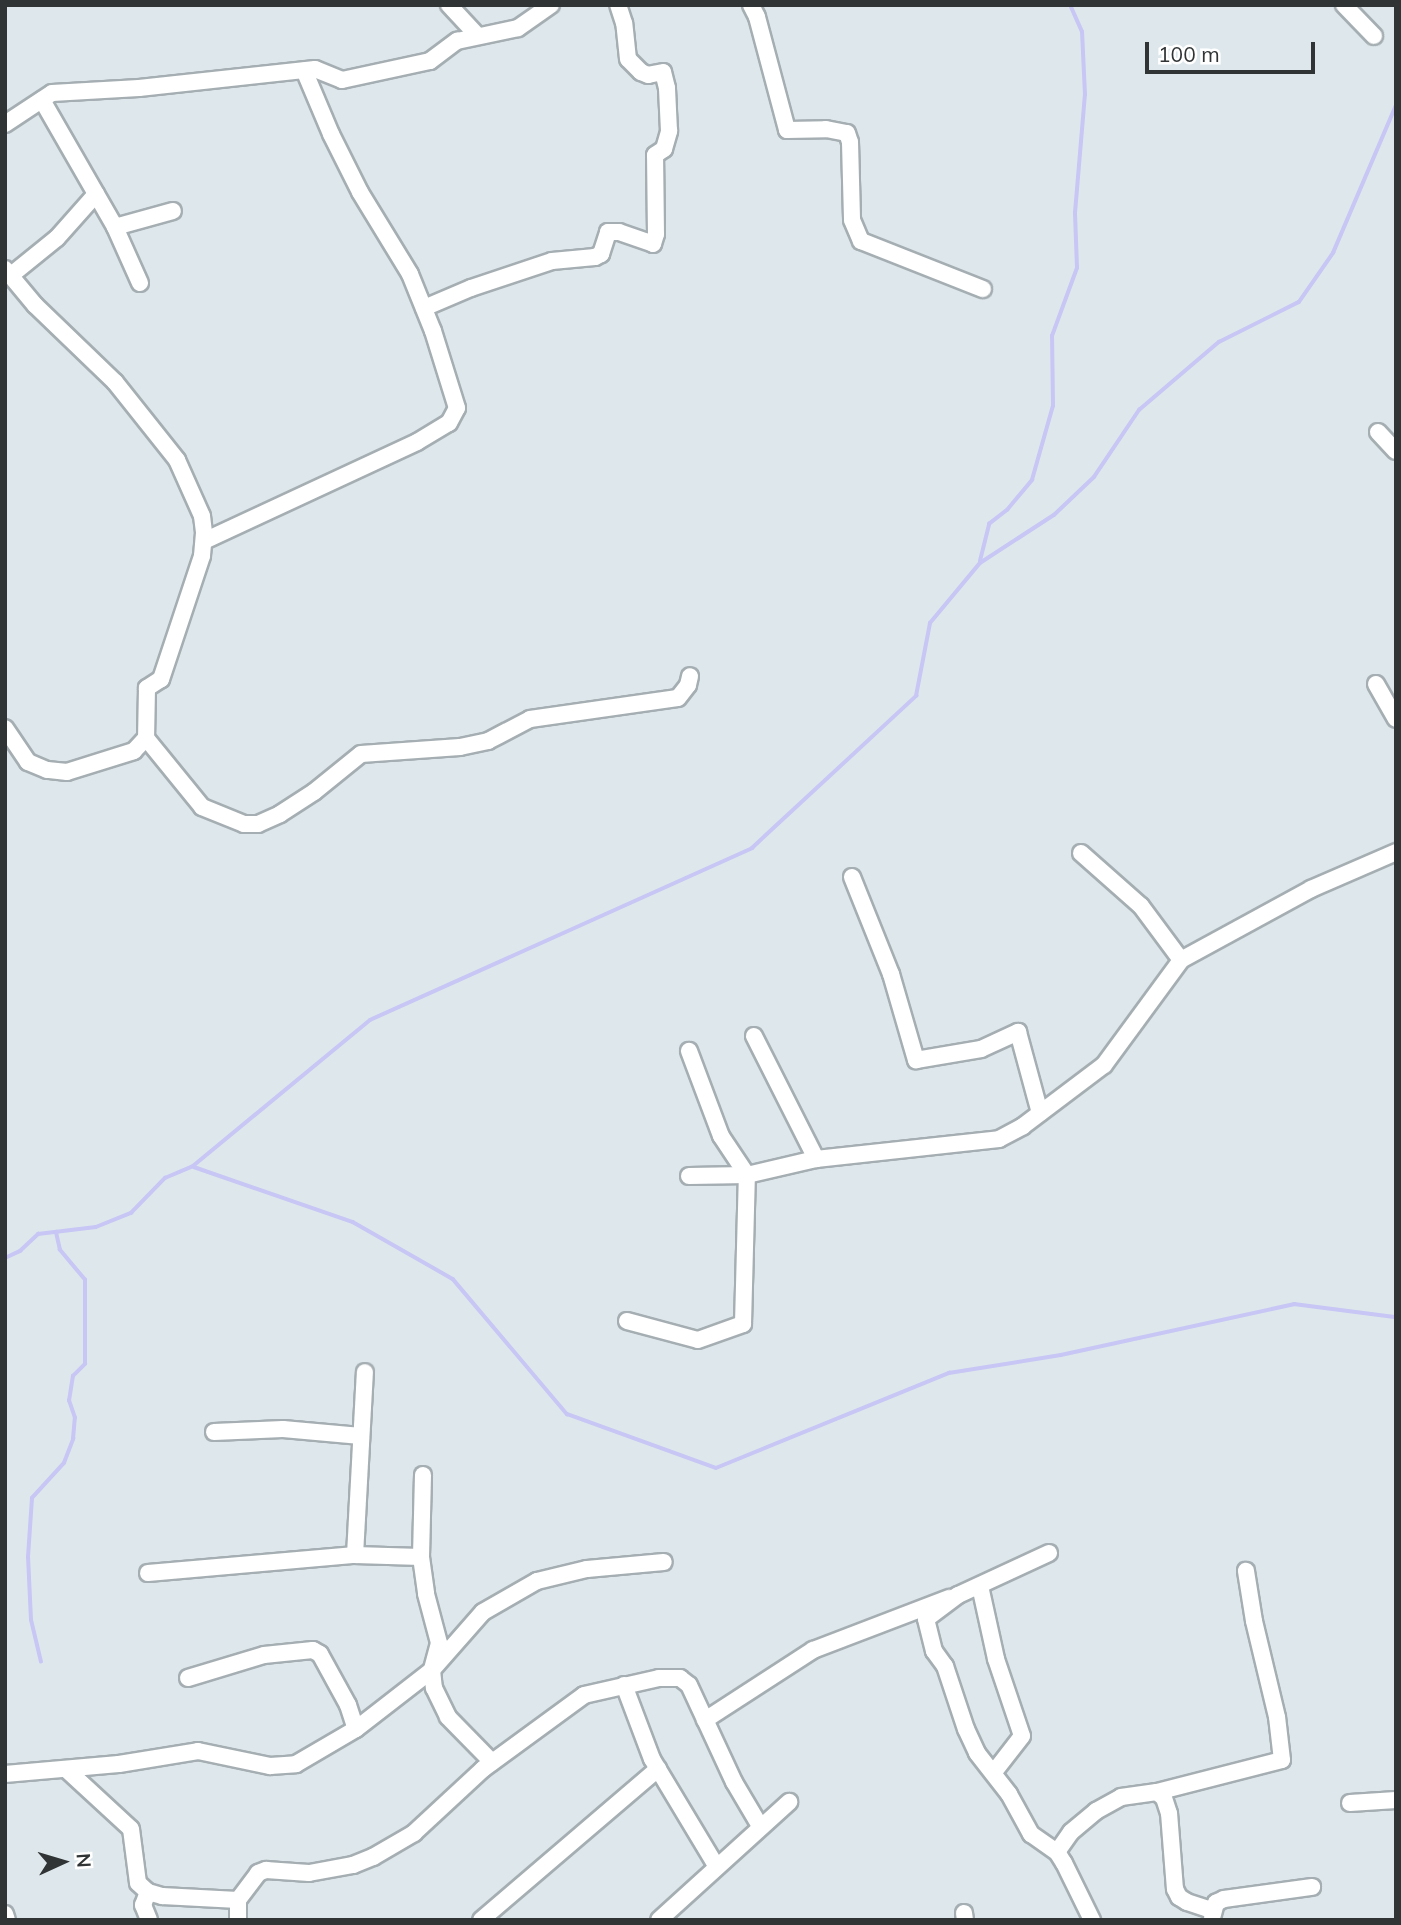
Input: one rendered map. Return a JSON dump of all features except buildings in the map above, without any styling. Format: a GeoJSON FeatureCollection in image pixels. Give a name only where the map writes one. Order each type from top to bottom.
{"type":"FeatureCollection","features":[{"type":"Feature","properties":{"kind":"street"},"geometry":{"type":"LineString","coordinates":[[449,5],[477,35]]}},
{"type":"Feature","properties":{"kind":"street"},"geometry":{"type":"LineString","coordinates":[[5,124],[52,93],[139,88],[315,69],[342,80],[430,61],[457,41],[518,28],[551,5]]}},
{"type":"Feature","properties":{"kind":"street"},"geometry":{"type":"LineString","coordinates":[[424,308],[471,288],[539,265],[594,257],[601,254],[608,232],[619,232],[653,244],[656,234],[655,155],[664,149],[669,131],[667,88],[663,72],[641,72],[628,59],[624,23],[618,5]]}},
{"type":"Feature","properties":{"kind":"street"},"geometry":{"type":"LineString","coordinates":[[751,5],[782,104],[787,131],[827,129],[847,133],[850,142],[852,220],[860,241],[983,289]]}},
{"type":"Feature","properties":{"kind":"street"},"geometry":{"type":"LineString","coordinates":[[1344,5],[1374,36]]}},
{"type":"Feature","properties":{"kind":"street"},"geometry":{"type":"LineString","coordinates":[[204,541],[417,442],[449,423],[457,408],[410,274],[336,146],[304,70]]}},
{"type":"Feature","properties":{"kind":"street"},"geometry":{"type":"LineString","coordinates":[[41,100],[115,227],[140,283]]}},
{"type":"Feature","properties":{"kind":"street"},"geometry":{"type":"LineString","coordinates":[[5,727],[28,762],[47,771],[67,772],[134,751],[146,738],[148,688],[161,679],[202,555],[202,516],[177,460],[115,382],[35,305],[7,272],[57,238],[96,194]]}},
{"type":"Feature","properties":{"kind":"street"},"geometry":{"type":"LineString","coordinates":[[115,227],[173,211]]}},
{"type":"Feature","properties":{"kind":"street"},"geometry":{"type":"LineString","coordinates":[[1378,432],[1396,451]]}},
{"type":"Feature","properties":{"kind":"street"},"geometry":{"type":"LineString","coordinates":[[146,738],[202,807],[244,824],[258,824],[314,792],[361,754],[460,747],[488,741],[530,719],[678,698],[688,685],[690,676]]}},
{"type":"Feature","properties":{"kind":"street"},"geometry":{"type":"LineString","coordinates":[[1376,684],[1396,719]]}},
{"type":"Feature","properties":{"kind":"street"},"geometry":{"type":"LineString","coordinates":[[690,1176],[747,1175],[816,1159],[999,1139],[1040,1113],[1104,1065],[1181,960],[1311,889],[1396,852]]}},
{"type":"Feature","properties":{"kind":"street"},"geometry":{"type":"LineString","coordinates":[[1081,853],[1141,906],[1181,960]]}},
{"type":"Feature","properties":{"kind":"street"},"geometry":{"type":"LineString","coordinates":[[852,877],[891,974],[916,1060],[981,1049],[1018,1032],[1040,1113]]}},
{"type":"Feature","properties":{"kind":"street"},"geometry":{"type":"LineString","coordinates":[[754,1036],[816,1159]]}},
{"type":"Feature","properties":{"kind":"street"},"geometry":{"type":"LineString","coordinates":[[627,1321],[698,1340],[743,1324],[747,1175],[721,1136],[689,1051]]}},
{"type":"Feature","properties":{"kind":"street"},"geometry":{"type":"LineString","coordinates":[[355,1555],[365,1372]]}},
{"type":"Feature","properties":{"kind":"street"},"geometry":{"type":"LineString","coordinates":[[214,1432],[283,1429],[361,1436]]}},
{"type":"Feature","properties":{"kind":"street"},"geometry":{"type":"LineString","coordinates":[[423,1475],[421,1557],[426,1594],[439,1632],[432,1670],[434,1688],[448,1717],[492,1762]]}},
{"type":"Feature","properties":{"kind":"street"},"geometry":{"type":"LineString","coordinates":[[705,1720],[813,1650],[980,1586],[1049,1553]]}},
{"type":"Feature","properties":{"kind":"street"},"geometry":{"type":"LineString","coordinates":[[148,1573],[355,1555],[421,1557]]}},
{"type":"Feature","properties":{"kind":"street"},"geometry":{"type":"LineString","coordinates":[[5,1774],[66,1769],[198,1751],[270,1766],[286,1766],[313,1756],[356,1729],[432,1670],[483,1612],[537,1581],[587,1569],[664,1562]]}},
{"type":"Feature","properties":{"kind":"street"},"geometry":{"type":"LineString","coordinates":[[1056,1852],[1070,1832],[1096,1811],[1121,1797],[1157,1792],[1282,1760],[1277,1717],[1254,1621],[1246,1572]]}},
{"type":"Feature","properties":{"kind":"street"},"geometry":{"type":"LineString","coordinates":[[980,1586],[996,1659],[1022,1736],[994,1772]]}},
{"type":"Feature","properties":{"kind":"street"},"geometry":{"type":"LineString","coordinates":[[958,1595],[926,1619],[934,1651],[945,1666],[965,1729],[977,1753],[994,1772],[1031,1834],[1056,1852],[1092,1920]]}},
{"type":"Feature","properties":{"kind":"street"},"geometry":{"type":"LineString","coordinates":[[188,1678],[264,1655],[313,1650],[320,1654],[348,1705],[356,1729]]}},
{"type":"Feature","properties":{"kind":"street"},"geometry":{"type":"LineString","coordinates":[[238,1920],[238,1900],[250,1882],[266,1870],[309,1873],[353,1865],[373,1857],[414,1833],[443,1803],[492,1762],[583,1695],[624,1685],[680,1678],[689,1685],[734,1782],[760,1826]]}},
{"type":"Feature","properties":{"kind":"street"},"geometry":{"type":"LineString","coordinates":[[624,1685],[657,1769],[717,1867]]}},
{"type":"Feature","properties":{"kind":"street"},"geometry":{"type":"LineString","coordinates":[[66,1769],[131,1829],[138,1883],[148,1892],[162,1896],[238,1900]]}},
{"type":"Feature","properties":{"kind":"street"},"geometry":{"type":"LineString","coordinates":[[481,1920],[657,1769]]}},
{"type":"Feature","properties":{"kind":"street"},"geometry":{"type":"LineString","coordinates":[[1157,1792],[1164,1798],[1169,1813],[1175,1889],[1179,1897],[1187,1902],[1212,1915],[1216,1903],[1224,1899],[1312,1887]]}},
{"type":"Feature","properties":{"kind":"street"},"geometry":{"type":"LineString","coordinates":[[1350,1803],[1396,1800]]}},
{"type":"Feature","properties":{"kind":"street"},"geometry":{"type":"LineString","coordinates":[[659,1920],[789,1802]]}},
{"type":"Feature","properties":{"kind":"street"},"geometry":{"type":"LineString","coordinates":[[148,1892],[143,1905],[149,1920]]}},
{"type":"Feature","properties":{"kind":"street"},"geometry":{"type":"LineString","coordinates":[[5,1914],[7,1920]]}},
{"type":"Feature","properties":{"kind":"waterway"},"geometry":{"type":"LineString","coordinates":[[980,561],[989,524],[1007,510],[1032,480],[1053,406],[1052,336],[1077,268],[1075,213],[1085,95],[1082,32],[1070,5]]}},
{"type":"Feature","properties":{"kind":"waterway"},"geometry":{"type":"LineString","coordinates":[[5,1258],[20,1251],[38,1234],[96,1227],[131,1213],[165,1178],[193,1166],[370,1020],[752,848],[916,696],[930,623],[980,563],[1054,515],[1094,477],[1139,410],[1219,342],[1299,302],[1333,253],[1396,105]]}},
{"type":"Feature","properties":{"kind":"waterway"},"geometry":{"type":"LineString","coordinates":[[194,1167],[353,1222],[453,1279],[567,1414],[716,1468],[949,1373],[1061,1355],[1294,1304],[1396,1317]]}},
{"type":"Feature","properties":{"kind":"waterway"},"geometry":{"type":"LineString","coordinates":[[41,1662],[31,1620],[28,1557],[32,1498],[64,1463],[73,1439],[75,1418],[69,1401],[73,1376],[85,1364],[85,1280],[60,1250],[56,1232]]}}]}
